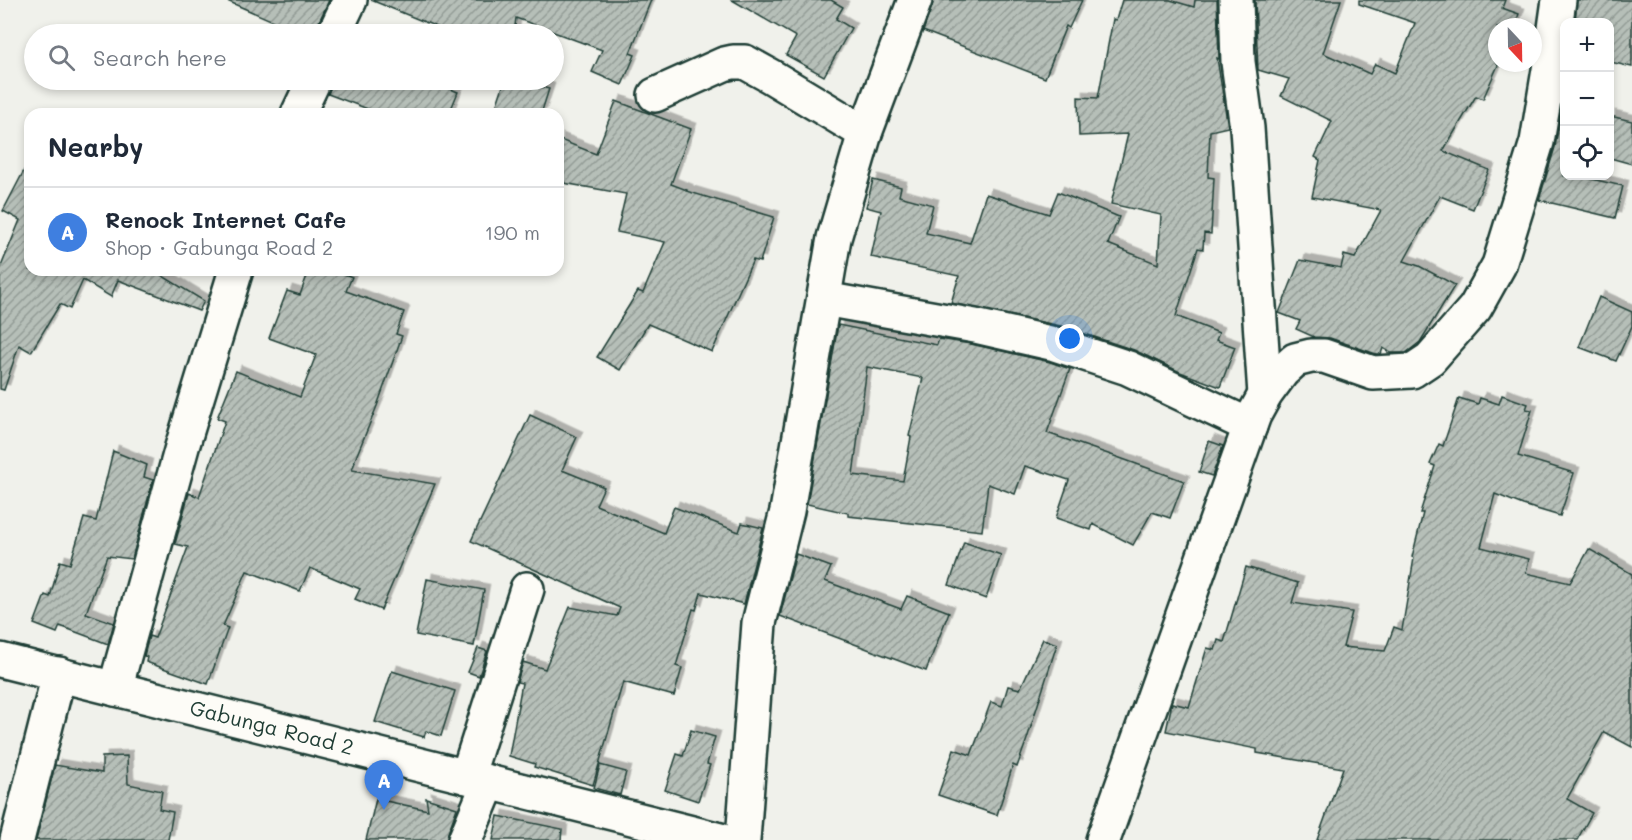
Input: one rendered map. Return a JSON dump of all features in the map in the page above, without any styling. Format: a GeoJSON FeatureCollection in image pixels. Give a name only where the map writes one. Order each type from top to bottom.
{"type":"FeatureCollection","features":[{"type":"Feature","properties":{"kind":"street"},"geometry":{"type":"LineString","coordinates":[[339,24],[350,0]]}},
{"type":"Feature","properties":{"kind":"street"},"geometry":{"type":"LineString","coordinates":[[743,840],[759,623],[787,511],[834,238],[865,133],[915,0]]}},
{"type":"Feature","properties":{"kind":"street"},"geometry":{"type":"LineString","coordinates":[[1236,0],[1238,62],[1247,128],[1265,395]]}},
{"type":"Feature","properties":{"kind":"street"},"geometry":{"type":"LineString","coordinates":[[1103,840],[1250,426],[1265,395],[1282,372],[1295,360],[1311,356],[1324,356],[1373,373],[1412,371],[1430,359],[1475,308],[1498,265],[1537,142],[1559,0]]}},
{"type":"Feature","properties":{"kind":"street"},"geometry":{"type":"LineString","coordinates":[[655,95],[724,64],[745,62],[865,133]]}},
{"type":"Feature","properties":{"kind":"street"},"geometry":{"type":"LineString","coordinates":[[301,108],[309,90]]}},
{"type":"Feature","properties":{"kind":"street"},"geometry":{"type":"LineString","coordinates":[[115,689],[182,447],[234,276]]}},
{"type":"Feature","properties":{"kind":"street"},"geometry":{"type":"LineString","coordinates":[[824,299],[1055,344],[1128,368],[1250,426]]}},
{"type":"Feature","properties":{"kind":"street"},"geometry":{"type":"LineString","coordinates":[[465,840],[478,779],[527,588]]}},
{"type":"Feature","properties":{"kind":"street","name":"Gabunga Road 2"},"geometry":{"type":"LineString","coordinates":[[0,660],[720,840]]}},
{"type":"Feature","properties":{"kind":"street"},"geometry":{"type":"LineString","coordinates":[[17,840],[58,674]]}},
{"type":"Feature","properties":{"kind":"building"},"geometry":{"type":"Polygon","coordinates":[[[225,0],[329,0],[318,24],[280,24],[225,0]]]}},
{"type":"Feature","properties":{"kind":"building"},"geometry":{"type":"Polygon","coordinates":[[[371,0],[651,0],[630,53],[635,55],[622,85],[592,72],[602,50],[564,36],[564,24],[532,24],[516,18],[515,24],[430,24],[371,0]]]}},
{"type":"Feature","properties":{"kind":"building"},"geometry":{"type":"Polygon","coordinates":[[[732,0],[831,0],[843,7],[836,19],[851,28],[824,76],[786,55],[796,37],[732,0]]]}},
{"type":"Feature","properties":{"kind":"building"},"geometry":{"type":"Polygon","coordinates":[[[934,0],[1082,0],[1069,28],[1066,26],[1045,78],[923,31],[934,0]]]}},
{"type":"Feature","properties":{"kind":"building"},"geometry":{"type":"Polygon","coordinates":[[[1122,0],[1170,0],[1194,7],[1195,0],[1217,0],[1219,59],[1217,58],[1228,127],[1210,131],[1208,177],[1214,178],[1211,234],[1204,233],[1203,249],[1198,248],[1176,316],[1219,333],[1216,340],[1235,347],[1220,387],[1180,372],[1134,350],[1061,326],[951,303],[959,276],[871,257],[881,211],[866,207],[873,180],[901,187],[899,196],[933,205],[926,233],[970,243],[986,194],[1049,214],[1058,192],[1119,217],[1108,244],[1158,264],[1161,215],[1111,204],[1128,134],[1079,136],[1078,97],[1098,98],[1113,19],[1116,20],[1122,0]]]}},
{"type":"Feature","properties":{"kind":"building"},"geometry":{"type":"Polygon","coordinates":[[[1255,0],[1341,0],[1323,53],[1370,74],[1375,64],[1395,73],[1415,23],[1359,4],[1359,0],[1505,0],[1502,8],[1519,14],[1517,18],[1488,18],[1488,72],[1495,72],[1483,99],[1476,96],[1443,151],[1489,170],[1473,209],[1440,196],[1404,261],[1419,266],[1455,285],[1420,342],[1406,353],[1391,353],[1383,348],[1381,354],[1376,354],[1330,338],[1314,337],[1296,329],[1300,321],[1279,313],[1300,260],[1341,268],[1344,255],[1355,258],[1381,210],[1312,197],[1320,160],[1315,157],[1332,121],[1281,96],[1289,79],[1258,70],[1255,0]]]}},
{"type":"Feature","properties":{"kind":"building"},"geometry":{"type":"Polygon","coordinates":[[[1577,0],[1632,0],[1632,67],[1614,63],[1614,18],[1575,18],[1577,0]]]}},
{"type":"Feature","properties":{"kind":"building"},"geometry":{"type":"Polygon","coordinates":[[[329,90],[453,90],[458,92],[451,108],[365,108],[328,94],[329,90]]]}},
{"type":"Feature","properties":{"kind":"building"},"geometry":{"type":"Polygon","coordinates":[[[502,90],[549,90],[543,108],[496,108],[502,90]]]}},
{"type":"Feature","properties":{"kind":"building"},"geometry":{"type":"Polygon","coordinates":[[[616,101],[691,129],[671,184],[686,191],[774,217],[760,262],[753,260],[712,352],[648,324],[620,370],[597,357],[638,291],[643,293],[665,242],[617,232],[626,194],[564,183],[564,141],[596,154],[616,101]]]}},
{"type":"Feature","properties":{"kind":"building"},"geometry":{"type":"Polygon","coordinates":[[[1614,117],[1632,121],[1632,164],[1614,159],[1614,117]]]}},
{"type":"Feature","properties":{"kind":"building"},"geometry":{"type":"Polygon","coordinates":[[[1560,118],[1560,180],[1596,180],[1623,186],[1615,218],[1539,200],[1555,147],[1560,118]]]}},
{"type":"Feature","properties":{"kind":"building"},"geometry":{"type":"Polygon","coordinates":[[[24,171],[24,276],[163,276],[204,301],[199,311],[118,280],[111,297],[83,280],[70,309],[60,304],[31,352],[19,345],[4,390],[0,389],[0,269],[20,220],[3,211],[24,171]]]}},
{"type":"Feature","properties":{"kind":"building"},"geometry":{"type":"Polygon","coordinates":[[[307,276],[349,276],[352,277],[346,291],[404,312],[396,334],[402,336],[352,470],[435,484],[381,610],[355,599],[360,589],[310,568],[300,591],[247,571],[223,626],[228,628],[208,684],[146,662],[147,657],[144,656],[149,636],[155,638],[188,547],[175,544],[189,493],[199,497],[225,421],[217,418],[236,371],[300,397],[316,355],[269,338],[287,291],[300,295],[307,276]]]}},
{"type":"Feature","properties":{"kind":"building"},"geometry":{"type":"Polygon","coordinates":[[[1599,297],[1632,312],[1632,326],[1616,361],[1579,347],[1599,297]]]}},
{"type":"Feature","properties":{"kind":"building"},"geometry":{"type":"Polygon","coordinates":[[[838,325],[937,345],[939,339],[971,344],[1050,362],[1070,369],[1047,433],[1184,481],[1170,518],[1152,512],[1133,545],[1093,524],[1091,530],[1056,518],[1069,480],[1025,466],[1015,494],[988,484],[982,531],[848,516],[848,513],[807,504],[838,325]],[[867,367],[853,475],[903,481],[911,437],[909,436],[923,378],[867,367]]]}},
{"type":"Feature","properties":{"kind":"building"},"geometry":{"type":"Polygon","coordinates":[[[1502,395],[1528,404],[1526,409],[1532,410],[1518,456],[1574,473],[1560,516],[1495,494],[1481,547],[1529,559],[1526,573],[1570,583],[1589,549],[1632,574],[1632,747],[1604,732],[1567,799],[1592,813],[1577,840],[1317,840],[1343,768],[1257,753],[1257,749],[1166,731],[1172,703],[1189,707],[1207,648],[1215,650],[1218,640],[1224,642],[1246,567],[1298,583],[1292,603],[1352,612],[1343,647],[1385,651],[1394,627],[1402,630],[1414,558],[1412,557],[1423,513],[1420,513],[1435,466],[1430,464],[1439,444],[1443,446],[1459,398],[1478,404],[1480,398],[1499,404],[1502,395]]]}},
{"type":"Feature","properties":{"kind":"building"},"geometry":{"type":"Polygon","coordinates":[[[530,415],[577,437],[562,470],[604,487],[596,505],[664,533],[674,507],[739,532],[742,523],[763,528],[744,604],[701,593],[696,610],[693,609],[676,666],[682,668],[674,696],[623,682],[593,785],[534,767],[535,764],[509,756],[522,683],[517,682],[523,662],[545,669],[570,607],[617,616],[620,608],[471,541],[530,415]]]}},
{"type":"Feature","properties":{"kind":"building"},"geometry":{"type":"Polygon","coordinates":[[[1209,441],[1223,446],[1212,476],[1199,472],[1209,441]]]}},
{"type":"Feature","properties":{"kind":"building"},"geometry":{"type":"Polygon","coordinates":[[[113,451],[147,465],[144,477],[153,480],[132,559],[107,556],[86,613],[114,623],[108,644],[60,626],[57,633],[34,624],[45,595],[50,597],[60,561],[70,564],[84,518],[96,521],[113,451]]]}},
{"type":"Feature","properties":{"kind":"building"},"geometry":{"type":"Polygon","coordinates":[[[964,542],[1001,555],[986,599],[949,585],[964,542]]]}},
{"type":"Feature","properties":{"kind":"building"},"geometry":{"type":"Polygon","coordinates":[[[796,554],[831,567],[825,581],[901,609],[907,596],[949,612],[926,671],[780,616],[796,554]]]}},
{"type":"Feature","properties":{"kind":"building"},"geometry":{"type":"Polygon","coordinates":[[[427,579],[484,590],[474,646],[416,635],[427,579]]]}},
{"type":"Feature","properties":{"kind":"building"},"geometry":{"type":"Polygon","coordinates":[[[1043,639],[1057,644],[1027,739],[1017,767],[1013,765],[997,815],[938,795],[954,749],[971,755],[991,702],[1002,706],[1008,686],[1020,689],[1043,639]]]}},
{"type":"Feature","properties":{"kind":"building"},"geometry":{"type":"Polygon","coordinates":[[[478,648],[487,651],[479,676],[468,672],[478,648]]]}},
{"type":"Feature","properties":{"kind":"building"},"geometry":{"type":"Polygon","coordinates":[[[392,671],[455,691],[441,736],[426,731],[424,737],[375,722],[392,671]]]}},
{"type":"Feature","properties":{"kind":"building"},"geometry":{"type":"Polygon","coordinates":[[[691,730],[715,737],[707,764],[710,765],[698,801],[665,790],[677,754],[683,756],[691,730]]]}},
{"type":"Feature","properties":{"kind":"building"},"geometry":{"type":"Polygon","coordinates":[[[127,756],[128,784],[162,791],[159,809],[173,812],[168,840],[36,840],[55,765],[102,773],[102,757],[127,756]]]}},
{"type":"Feature","properties":{"kind":"building"},"geometry":{"type":"Polygon","coordinates":[[[600,765],[626,772],[620,795],[594,788],[600,765]]]}},
{"type":"Feature","properties":{"kind":"building"},"geometry":{"type":"Polygon","coordinates":[[[426,798],[457,808],[447,840],[366,840],[376,799],[428,810],[426,798]]]}},
{"type":"Feature","properties":{"kind":"building"},"geometry":{"type":"Polygon","coordinates":[[[498,816],[562,829],[561,840],[493,840],[498,816]]]}},
{"type":"Feature","properties":{"kind":"place","name":"Renock Internet Cafe"},"geometry":{"type":"Point","coordinates":[384,810]}}]}
